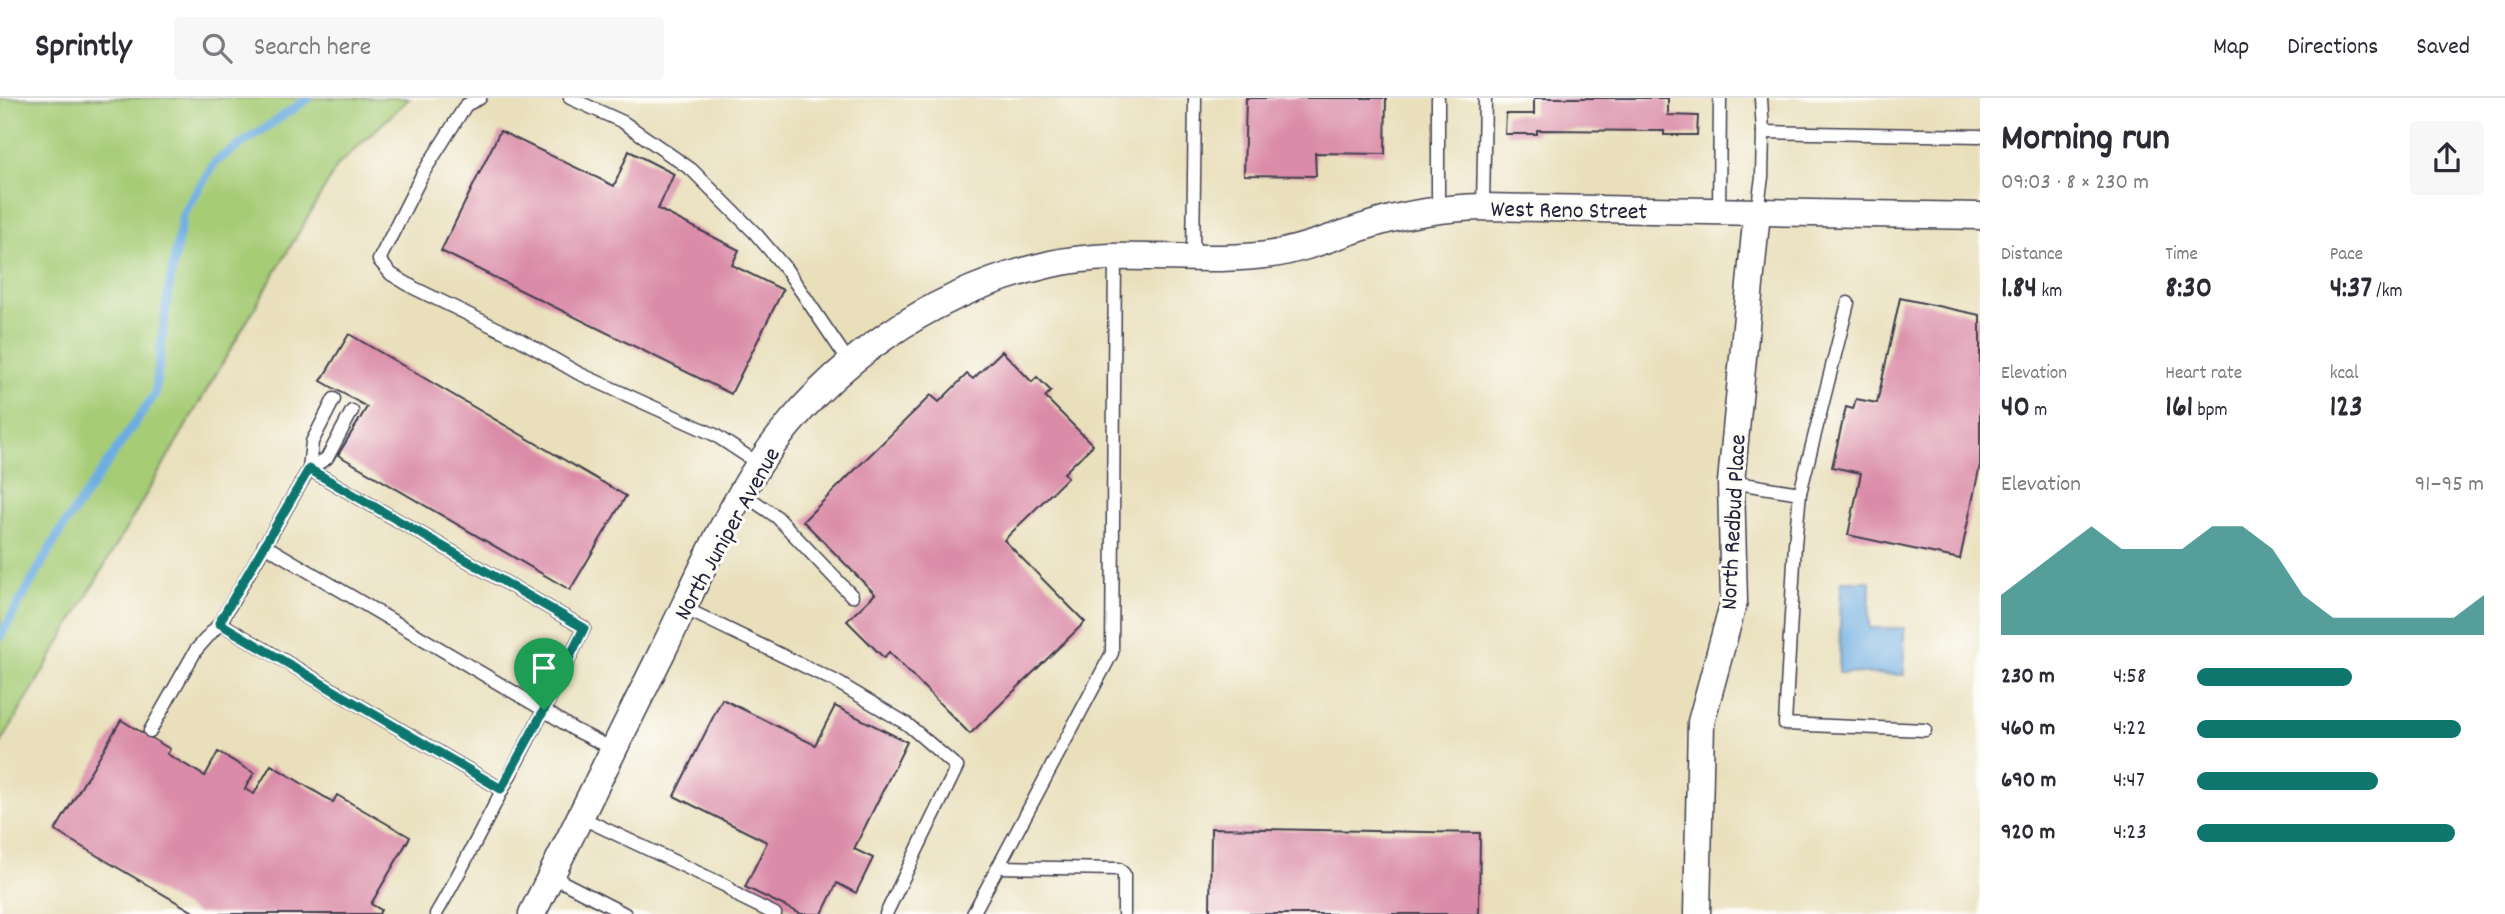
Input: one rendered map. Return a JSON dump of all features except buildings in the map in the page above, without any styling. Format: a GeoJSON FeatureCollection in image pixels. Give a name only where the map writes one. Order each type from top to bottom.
{"type":"FeatureCollection","features":[{"type":"Feature","properties":{"kind":"street","name":"West Reno Street"},"geometry":{"type":"LineString","coordinates":[[1165,256],[1236,257],[1274,254],[1313,245],[1377,222],[1438,209],[1483,207],[1980,216]]}},
{"type":"Feature","properties":{"kind":"street","name":"North Redbud Place"},"geometry":{"type":"LineString","coordinates":[[1697,914],[1701,722],[1734,601],[1731,482],[1757,212]]}},
{"type":"Feature","properties":{"kind":"street","name":"North Juniper Avenue"},"geometry":{"type":"LineString","coordinates":[[532,914],[742,493],[759,464],[819,389],[874,343],[929,310],[992,281],[1052,264],[1115,256],[1165,256]]}},
{"type":"Feature","properties":{"kind":"lane"},"geometry":{"type":"LineString","coordinates":[[480,98],[466,105],[444,139],[379,260],[391,274],[414,288],[519,339],[578,373],[715,436],[759,464]]}},
{"type":"Feature","properties":{"kind":"lane"},"geometry":{"type":"LineString","coordinates":[[570,98],[623,122],[692,170],[756,234],[786,269],[849,362]]}},
{"type":"Feature","properties":{"kind":"lane"},"geometry":{"type":"LineString","coordinates":[[1193,257],[1195,98]]}},
{"type":"Feature","properties":{"kind":"lane"},"geometry":{"type":"LineString","coordinates":[[1438,98],[1438,209]]}},
{"type":"Feature","properties":{"kind":"lane"},"geometry":{"type":"LineString","coordinates":[[1483,207],[1485,98]]}},
{"type":"Feature","properties":{"kind":"lane"},"geometry":{"type":"LineString","coordinates":[[1719,211],[1720,98]]}},
{"type":"Feature","properties":{"kind":"lane"},"geometry":{"type":"LineString","coordinates":[[1757,212],[1762,177],[1761,98]]}},
{"type":"Feature","properties":{"kind":"lane"},"geometry":{"type":"LineString","coordinates":[[1763,132],[1980,135]]}},
{"type":"Feature","properties":{"kind":"lane"},"geometry":{"type":"LineString","coordinates":[[973,914],[1112,653],[1115,256]]}},
{"type":"Feature","properties":{"kind":"lane"},"geometry":{"type":"LineString","coordinates":[[1848,303],[1800,493],[1785,724],[1925,730]]}},
{"type":"Feature","properties":{"kind":"lane"},"geometry":{"type":"LineString","coordinates":[[150,731],[196,650],[219,623],[309,469],[312,442],[334,399]]}},
{"type":"Feature","properties":{"kind":"lane"},"geometry":{"type":"LineString","coordinates":[[309,469],[327,458],[352,411]]}},
{"type":"Feature","properties":{"kind":"lane"},"geometry":{"type":"LineString","coordinates":[[309,469],[584,628],[501,789],[476,845],[436,914]]}},
{"type":"Feature","properties":{"kind":"lane"},"geometry":{"type":"LineString","coordinates":[[1731,482],[1800,493]]}},
{"type":"Feature","properties":{"kind":"lane"},"geometry":{"type":"LineString","coordinates":[[742,493],[777,517],[852,596]]}},
{"type":"Feature","properties":{"kind":"lane"},"geometry":{"type":"LineString","coordinates":[[264,545],[573,729],[613,750]]}},
{"type":"Feature","properties":{"kind":"lane"},"geometry":{"type":"LineString","coordinates":[[684,608],[847,688],[907,724],[957,767],[886,914]]}},
{"type":"Feature","properties":{"kind":"lane"},"geometry":{"type":"LineString","coordinates":[[219,623],[501,789]]}},
{"type":"Feature","properties":{"kind":"lane"},"geometry":{"type":"LineString","coordinates":[[580,817],[726,886],[740,897],[775,914]]}},
{"type":"Feature","properties":{"kind":"lane"},"geometry":{"type":"LineString","coordinates":[[998,867],[1119,869],[1124,874],[1124,914]]}},
{"type":"Feature","properties":{"kind":"lane"},"geometry":{"type":"LineString","coordinates":[[551,876],[625,914]]}},
{"type":"Feature","properties":{"kind":"green space"},"geometry":{"type":"Polygon","coordinates":[[[0,98],[410,98],[338,165],[0,745],[0,98]]]}},
{"type":"Feature","properties":{"kind":"water"},"geometry":{"type":"Polygon","coordinates":[[[1841,581],[1870,581],[1869,628],[1904,628],[1904,675],[1839,673],[1841,581]]]}},
{"type":"Feature","properties":{"kind":"waterway"},"geometry":{"type":"LineString","coordinates":[[0,637],[59,533],[155,394],[168,293],[183,214],[215,162],[309,98]]}},
{"type":"Feature","properties":{"kind":"route"},"geometry":{"type":"LineString","coordinates":[[309,469],[584,628],[544,710],[501,789],[219,623],[309,469]]}}]}
